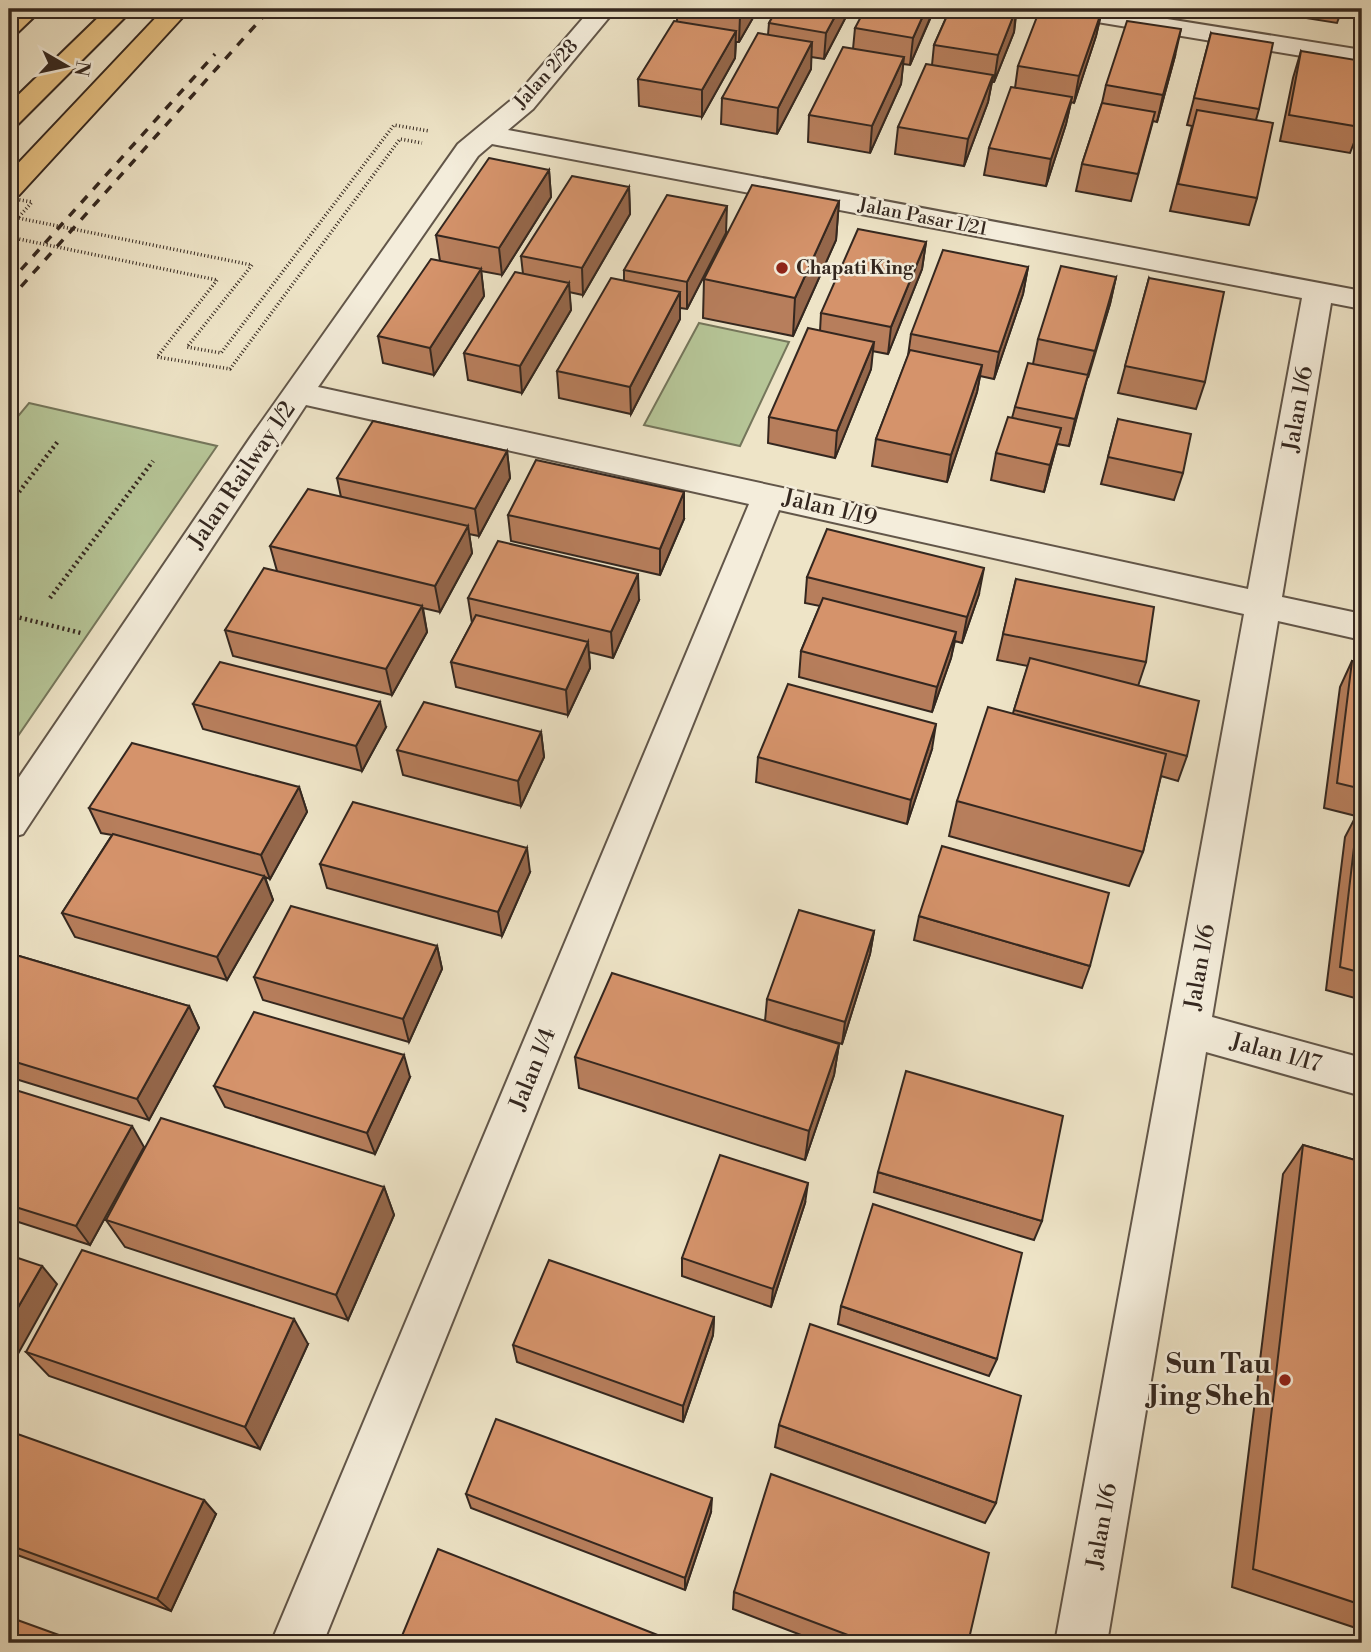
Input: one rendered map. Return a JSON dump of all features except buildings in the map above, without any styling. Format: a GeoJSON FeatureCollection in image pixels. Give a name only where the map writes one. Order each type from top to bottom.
{"type":"FeatureCollection","features":[{"type":"Feature","properties":{"kind":"highway"},"geometry":{"type":"LineString","coordinates":[[9,27],[30,9]]}},
{"type":"Feature","properties":{"kind":"highway"},"geometry":{"type":"LineString","coordinates":[[9,118],[121,9]]}},
{"type":"Feature","properties":{"kind":"highway"},"geometry":{"type":"LineString","coordinates":[[9,188],[178,9]]}},
{"type":"Feature","properties":{"kind":"street","name":"Jalan 2/28"},"geometry":{"type":"LineString","coordinates":[[484,134],[524,103],[604,9]]}},
{"type":"Feature","properties":{"kind":"street"},"geometry":{"type":"LineString","coordinates":[[1061,9],[1362,58]]}},
{"type":"Feature","properties":{"kind":"street","name":"Jalan Pasar 1/21"},"geometry":{"type":"LineString","coordinates":[[484,134],[1362,300]]}},
{"type":"Feature","properties":{"kind":"street","name":"Jalan Railway 1/2"},"geometry":{"type":"LineString","coordinates":[[9,822],[298,393],[468,150],[484,134]]}},
{"type":"Feature","properties":{"kind":"street","name":"Jalan 1/6"},"geometry":{"type":"LineString","coordinates":[[1081,1643],[1318,291]]}},
{"type":"Feature","properties":{"kind":"street","name":"Jalan 1/19"},"geometry":{"type":"LineString","coordinates":[[298,393],[1362,627]]}},
{"type":"Feature","properties":{"kind":"street","name":"Jalan 1/4"},"geometry":{"type":"LineString","coordinates":[[297,1643],[769,495]]}},
{"type":"Feature","properties":{"kind":"street","name":"Jalan 1/17"},"geometry":{"type":"LineString","coordinates":[[1190,1029],[1362,1077]]}},
{"type":"Feature","properties":{"kind":"path"},"geometry":{"type":"LineString","coordinates":[[9,198],[32,202],[18,218],[253,265],[187,347],[221,354],[394,125]]}},
{"type":"Feature","properties":{"kind":"path"},"geometry":{"type":"LineString","coordinates":[[9,237],[217,280],[157,357],[230,369],[400,139]]}},
{"type":"Feature","properties":{"kind":"path"},"geometry":{"type":"LineString","coordinates":[[9,505],[59,440]]}},
{"type":"Feature","properties":{"kind":"path"},"geometry":{"type":"LineString","coordinates":[[50,598],[153,461]]}},
{"type":"Feature","properties":{"kind":"path"},"geometry":{"type":"LineString","coordinates":[[9,615],[86,634]]}},
{"type":"Feature","properties":{"kind":"green space"},"geometry":{"type":"Polygon","coordinates":[[[699,323],[789,342],[740,446],[644,425],[699,323]]]}},
{"type":"Feature","properties":{"kind":"green space"},"geometry":{"type":"Polygon","coordinates":[[[29,403],[217,446],[9,749],[9,427],[29,403]]]}},
{"type":"Feature","properties":{"kind":"railway"},"geometry":{"type":"LineString","coordinates":[[9,300],[270,9]]}},
{"type":"Feature","properties":{"kind":"railway"},"geometry":{"type":"LineString","coordinates":[[9,283],[215,54]]}},
{"type":"Feature","properties":{"kind":"place","name":"Chapati King"},"geometry":{"type":"Point","coordinates":[782,268]}},
{"type":"Feature","properties":{"kind":"place","name":"Sun Tau Jing Sheh"},"geometry":{"type":"Point","coordinates":[1285,1380]}}]}
